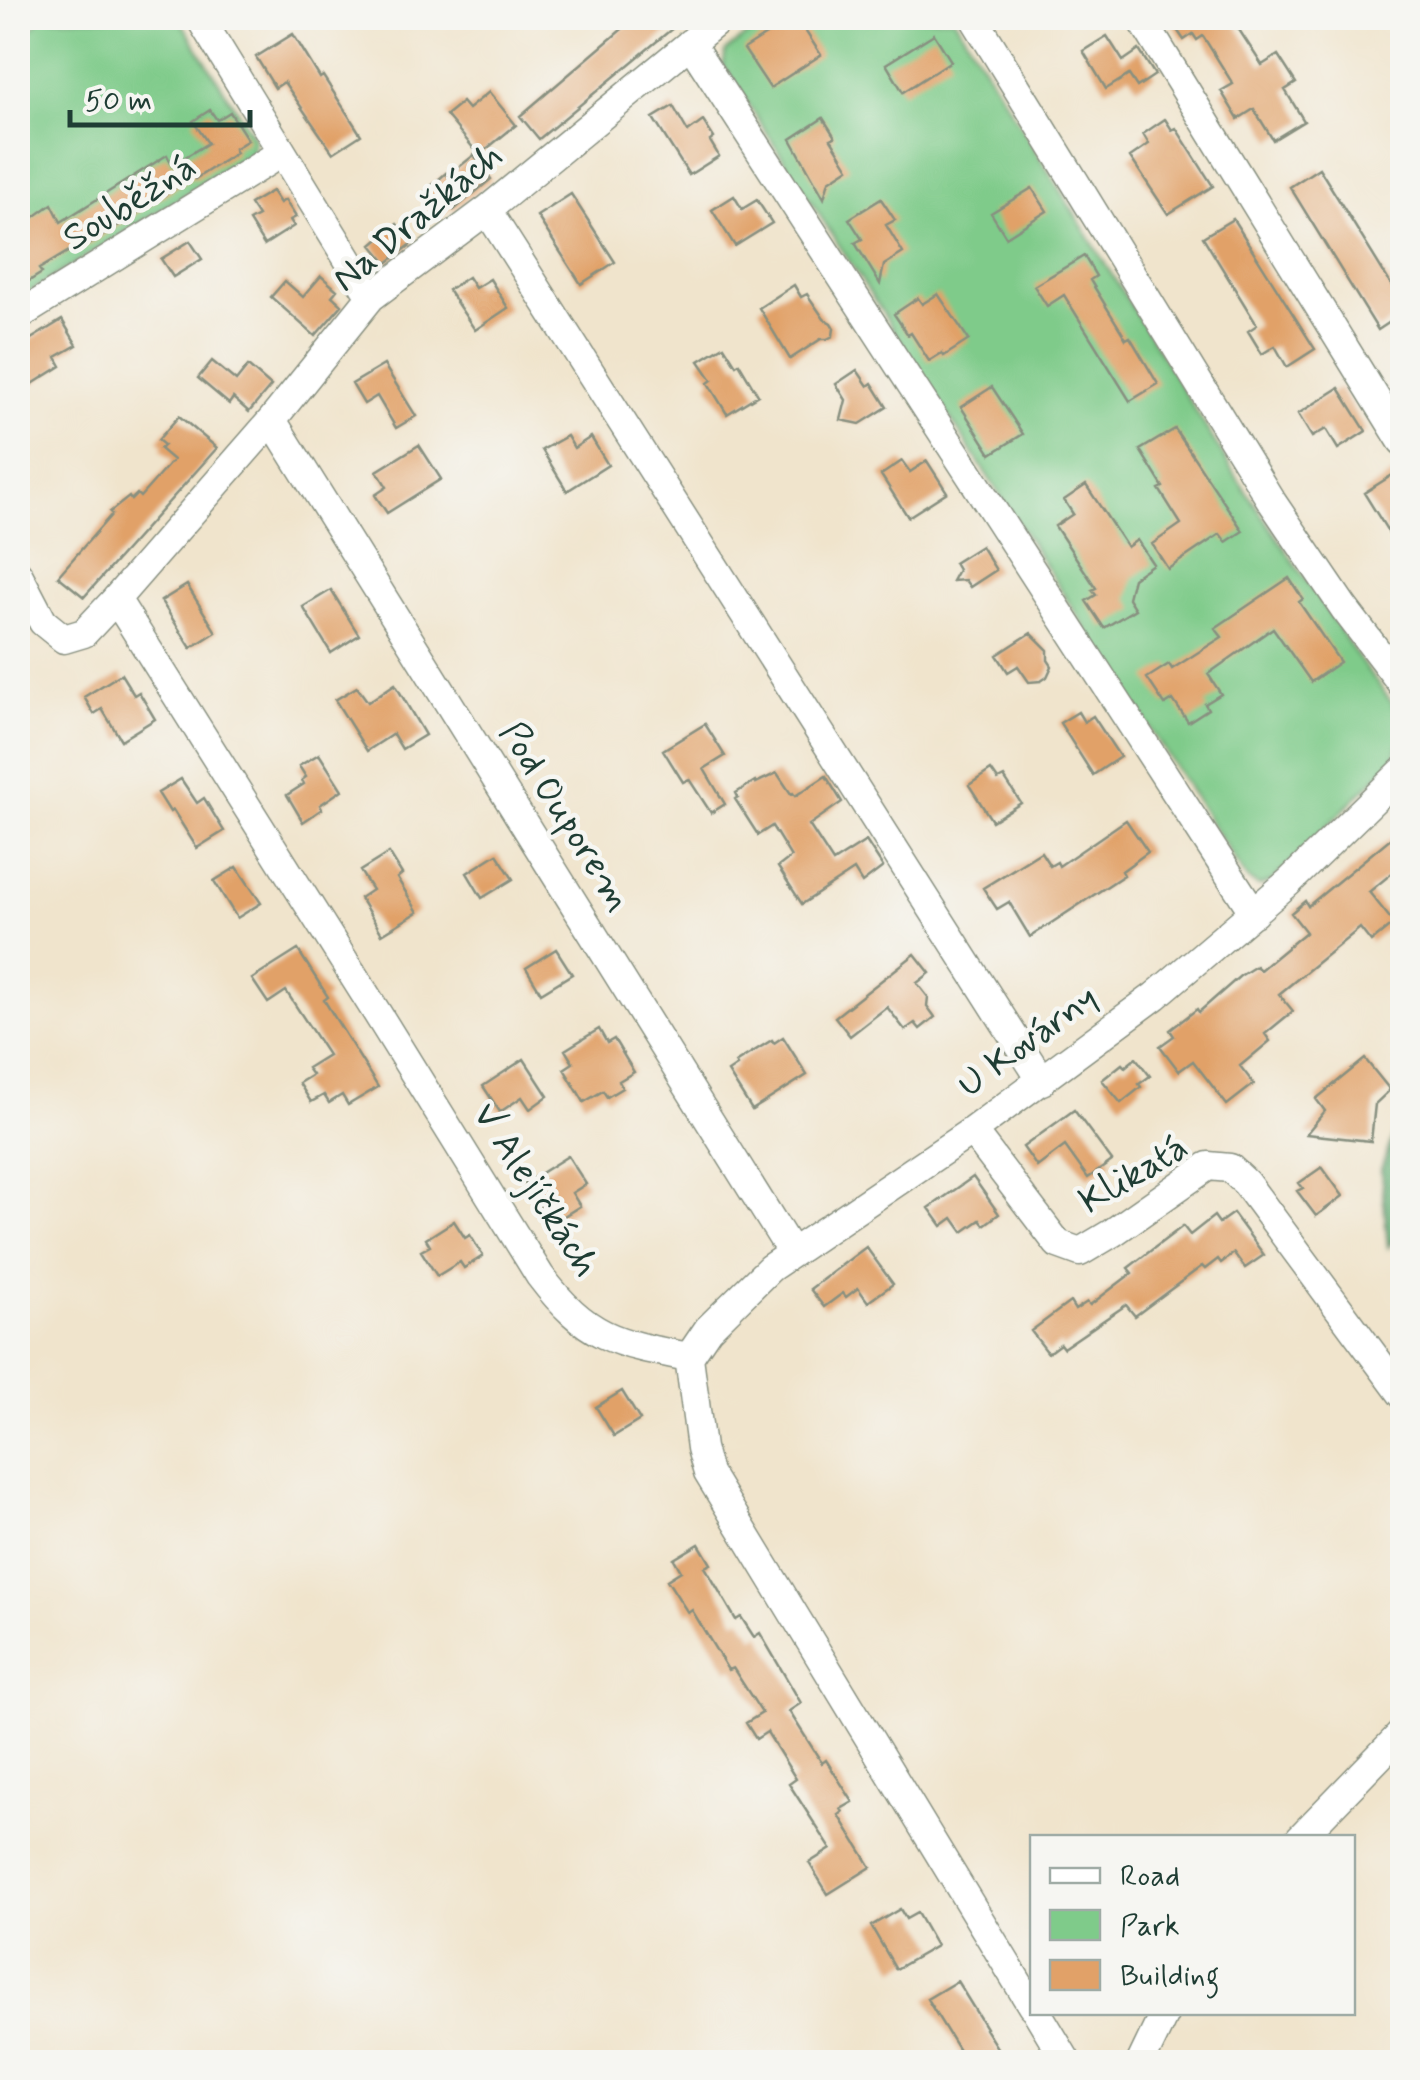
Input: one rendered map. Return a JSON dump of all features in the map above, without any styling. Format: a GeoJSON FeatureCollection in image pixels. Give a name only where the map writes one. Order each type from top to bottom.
{"type":"FeatureCollection","features":[{"type":"Feature","properties":{"kind":"street"},"geometry":{"type":"LineString","coordinates":[[200,18],[371,297]]}},
{"type":"Feature","properties":{"kind":"street","name":"Na Dražkách"},"geometry":{"type":"LineString","coordinates":[[116,599],[272,420],[371,297],[487,210],[721,18]]}},
{"type":"Feature","properties":{"kind":"street"},"geometry":{"type":"LineString","coordinates":[[974,18],[1270,499],[1344,608],[1402,684]]}},
{"type":"Feature","properties":{"kind":"street"},"geometry":{"type":"LineString","coordinates":[[1141,18],[1402,441]]}},
{"type":"Feature","properties":{"kind":"street"},"geometry":{"type":"LineString","coordinates":[[690,43],[1254,913]]}},
{"type":"Feature","properties":{"kind":"street","name":"Souběžná"},"geometry":{"type":"LineString","coordinates":[[18,316],[281,154]]}},
{"type":"Feature","properties":{"kind":"street"},"geometry":{"type":"LineString","coordinates":[[487,210],[1042,1081]]}},
{"type":"Feature","properties":{"kind":"street","name":"Pod Ouporem"},"geometry":{"type":"LineString","coordinates":[[272,420],[792,1254]]}},
{"type":"Feature","properties":{"kind":"street"},"geometry":{"type":"LineString","coordinates":[[18,574],[43,622],[64,638],[84,633],[116,599]]}},
{"type":"Feature","properties":{"kind":"street","name":"V Alejíčkách"},"geometry":{"type":"LineString","coordinates":[[116,599],[548,1287],[574,1316],[596,1332],[628,1345],[688,1357]]}},
{"type":"Feature","properties":{"kind":"street","name":"U Kovárny"},"geometry":{"type":"LineString","coordinates":[[688,1357],[708,1329],[770,1268],[972,1131],[1155,996],[1289,882],[1402,772]]}},
{"type":"Feature","properties":{"kind":"street","name":"Klikatá"},"geometry":{"type":"LineString","coordinates":[[972,1131],[1058,1244],[1080,1252],[1208,1166],[1230,1168],[1246,1183],[1402,1394]]}},
{"type":"Feature","properties":{"kind":"street"},"geometry":{"type":"LineString","coordinates":[[688,1357],[708,1473],[1030,2003]]}},
{"type":"Feature","properties":{"kind":"street"},"geometry":{"type":"LineString","coordinates":[[1303,1835],[1402,1732]]}},
{"type":"Feature","properties":{"kind":"street"},"geometry":{"type":"LineString","coordinates":[[1039,2015],[1067,2062]]}},
{"type":"Feature","properties":{"kind":"street"},"geometry":{"type":"LineString","coordinates":[[1142,2062],[1164,2015]]}},
{"type":"Feature","properties":{"kind":"green space"},"geometry":{"type":"Polygon","coordinates":[[[42,18],[179,18],[254,138],[252,153],[18,299],[18,43],[42,18]]]}},
{"type":"Feature","properties":{"kind":"green space"},"geometry":{"type":"Polygon","coordinates":[[[769,18],[954,18],[1235,475],[1393,704],[1402,735],[1393,761],[1271,882],[1259,886],[1247,879],[723,65],[726,51],[769,18]]]}},
{"type":"Feature","properties":{"kind":"green space"},"geometry":{"type":"Polygon","coordinates":[[[1402,1112],[1402,1226],[1388,1248],[1381,1170],[1402,1112]]]}},
{"type":"Feature","properties":{"kind":"building"},"geometry":{"type":"Polygon","coordinates":[[[635,18],[685,18],[539,139],[520,116],[635,18]]]}},
{"type":"Feature","properties":{"kind":"building"},"geometry":{"type":"Polygon","coordinates":[[[797,18],[821,55],[770,88],[744,49],[797,18]]]}},
{"type":"Feature","properties":{"kind":"building"},"geometry":{"type":"Polygon","coordinates":[[[1169,18],[1234,18],[1262,65],[1278,55],[1296,83],[1285,90],[1304,121],[1273,140],[1254,109],[1238,119],[1221,91],[1233,84],[1203,36],[1197,40],[1193,34],[1184,40],[1169,18]]]}},
{"type":"Feature","properties":{"kind":"building"},"geometry":{"type":"Polygon","coordinates":[[[293,34],[361,135],[333,153],[284,82],[275,88],[256,57],[293,34]]]}},
{"type":"Feature","properties":{"kind":"building"},"geometry":{"type":"Polygon","coordinates":[[[934,34],[951,61],[903,92],[886,64],[934,34]]]}},
{"type":"Feature","properties":{"kind":"building"},"geometry":{"type":"Polygon","coordinates":[[[1107,36],[1123,61],[1139,50],[1155,75],[1137,87],[1129,75],[1106,89],[1083,51],[1107,36]]]}},
{"type":"Feature","properties":{"kind":"building"},"geometry":{"type":"Polygon","coordinates":[[[489,92],[516,125],[479,155],[446,115],[462,102],[468,109],[489,92]]]}},
{"type":"Feature","properties":{"kind":"building"},"geometry":{"type":"Polygon","coordinates":[[[673,106],[688,132],[703,121],[719,156],[689,175],[653,118],[673,106]]]}},
{"type":"Feature","properties":{"kind":"building"},"geometry":{"type":"Polygon","coordinates":[[[210,110],[217,120],[230,112],[248,140],[234,149],[236,153],[195,179],[193,176],[90,244],[78,250],[76,247],[39,269],[42,273],[18,288],[18,237],[31,229],[27,222],[52,204],[61,222],[167,155],[172,165],[208,143],[193,121],[210,110]]]}},
{"type":"Feature","properties":{"kind":"building"},"geometry":{"type":"Polygon","coordinates":[[[823,118],[849,168],[829,181],[824,198],[791,139],[823,118]]]}},
{"type":"Feature","properties":{"kind":"building"},"geometry":{"type":"Polygon","coordinates":[[[1165,119],[1172,130],[1176,128],[1213,186],[1168,214],[1130,157],[1149,144],[1143,134],[1165,119]]]}},
{"type":"Feature","properties":{"kind":"building"},"geometry":{"type":"Polygon","coordinates":[[[474,155],[491,179],[440,217],[421,195],[474,155]]]}},
{"type":"Feature","properties":{"kind":"building"},"geometry":{"type":"Polygon","coordinates":[[[1319,168],[1402,302],[1402,314],[1378,330],[1290,187],[1319,168]]]}},
{"type":"Feature","properties":{"kind":"building"},"geometry":{"type":"Polygon","coordinates":[[[1032,188],[1047,211],[1006,237],[991,213],[1032,188]]]}},
{"type":"Feature","properties":{"kind":"building"},"geometry":{"type":"Polygon","coordinates":[[[272,191],[280,203],[285,200],[296,217],[290,220],[294,226],[264,245],[249,221],[258,216],[250,204],[272,191]]]}},
{"type":"Feature","properties":{"kind":"building"},"geometry":{"type":"Polygon","coordinates":[[[571,194],[615,262],[581,284],[537,216],[571,194]]]}},
{"type":"Feature","properties":{"kind":"building"},"geometry":{"type":"Polygon","coordinates":[[[734,196],[742,209],[757,200],[772,223],[735,246],[712,210],[734,196]]]}},
{"type":"Feature","properties":{"kind":"building"},"geometry":{"type":"Polygon","coordinates":[[[881,199],[895,220],[886,225],[903,253],[884,265],[880,284],[855,243],[862,239],[849,219],[881,199]]]}},
{"type":"Feature","properties":{"kind":"building"},"geometry":{"type":"Polygon","coordinates":[[[1233,219],[1315,349],[1287,367],[1275,346],[1262,354],[1248,331],[1257,325],[1203,237],[1233,219]]]}},
{"type":"Feature","properties":{"kind":"building"},"geometry":{"type":"Polygon","coordinates":[[[397,224],[413,243],[387,263],[372,245],[397,224]]]}},
{"type":"Feature","properties":{"kind":"building"},"geometry":{"type":"Polygon","coordinates":[[[190,241],[202,259],[173,277],[161,259],[190,241]]]}},
{"type":"Feature","properties":{"kind":"building"},"geometry":{"type":"Polygon","coordinates":[[[1084,256],[1096,276],[1090,280],[1158,384],[1130,401],[1064,295],[1047,306],[1034,286],[1084,256]]]}},
{"type":"Feature","properties":{"kind":"building"},"geometry":{"type":"Polygon","coordinates":[[[321,276],[337,290],[332,296],[342,305],[315,336],[271,297],[285,281],[303,297],[321,276]]]}},
{"type":"Feature","properties":{"kind":"building"},"geometry":{"type":"Polygon","coordinates":[[[468,277],[475,288],[490,279],[508,308],[475,330],[448,290],[468,277]]]}},
{"type":"Feature","properties":{"kind":"building"},"geometry":{"type":"Polygon","coordinates":[[[794,285],[801,297],[807,294],[834,328],[833,336],[821,339],[790,359],[759,308],[794,285]]]}},
{"type":"Feature","properties":{"kind":"building"},"geometry":{"type":"Polygon","coordinates":[[[938,294],[969,340],[929,361],[894,314],[918,298],[922,304],[938,294]]]}},
{"type":"Feature","properties":{"kind":"building"},"geometry":{"type":"Polygon","coordinates":[[[62,320],[77,345],[56,357],[61,366],[18,393],[18,347],[62,320]]]}},
{"type":"Feature","properties":{"kind":"building"},"geometry":{"type":"Polygon","coordinates":[[[724,346],[758,395],[727,414],[699,361],[724,346]]]}},
{"type":"Feature","properties":{"kind":"building"},"geometry":{"type":"Polygon","coordinates":[[[212,361],[236,381],[248,366],[271,386],[249,412],[233,398],[229,404],[198,378],[212,361]]]}},
{"type":"Feature","properties":{"kind":"building"},"geometry":{"type":"Polygon","coordinates":[[[384,365],[416,416],[396,428],[377,396],[364,404],[352,384],[384,365]]]}},
{"type":"Feature","properties":{"kind":"building"},"geometry":{"type":"Polygon","coordinates":[[[857,370],[868,386],[872,383],[887,407],[860,424],[841,420],[846,400],[836,384],[857,370]]]}},
{"type":"Feature","properties":{"kind":"building"},"geometry":{"type":"Polygon","coordinates":[[[992,387],[1023,434],[991,454],[961,407],[992,387]]]}},
{"type":"Feature","properties":{"kind":"building"},"geometry":{"type":"Polygon","coordinates":[[[1339,388],[1366,431],[1338,449],[1326,429],[1312,437],[1298,414],[1339,388]]]}},
{"type":"Feature","properties":{"kind":"building"},"geometry":{"type":"Polygon","coordinates":[[[179,416],[217,448],[84,597],[58,576],[110,512],[129,497],[140,497],[173,460],[160,449],[164,445],[158,440],[179,416]]]}},
{"type":"Feature","properties":{"kind":"building"},"geometry":{"type":"Polygon","coordinates":[[[1175,429],[1243,531],[1226,542],[1220,534],[1168,569],[1152,544],[1181,524],[1140,450],[1175,429]]]}},
{"type":"Feature","properties":{"kind":"building"},"geometry":{"type":"Polygon","coordinates":[[[567,436],[574,448],[591,437],[608,465],[567,491],[542,450],[567,436]]]}},
{"type":"Feature","properties":{"kind":"building"},"geometry":{"type":"Polygon","coordinates":[[[419,445],[441,479],[387,513],[375,495],[387,487],[377,471],[419,445]]]}},
{"type":"Feature","properties":{"kind":"building"},"geometry":{"type":"Polygon","coordinates":[[[902,461],[910,472],[927,461],[947,492],[908,517],[881,475],[902,461]]]}},
{"type":"Feature","properties":{"kind":"building"},"geometry":{"type":"Polygon","coordinates":[[[1394,474],[1402,489],[1402,554],[1364,493],[1394,474]]]}},
{"type":"Feature","properties":{"kind":"building"},"geometry":{"type":"Polygon","coordinates":[[[1086,485],[1127,547],[1137,540],[1153,564],[1133,578],[1128,598],[1135,609],[1104,628],[1086,601],[1096,595],[1092,590],[1096,588],[1055,526],[1073,514],[1064,500],[1086,485]]]}},
{"type":"Feature","properties":{"kind":"building"},"geometry":{"type":"Polygon","coordinates":[[[981,546],[996,570],[970,587],[965,580],[952,581],[958,570],[954,563],[981,546]]]}},
{"type":"Feature","properties":{"kind":"building"},"geometry":{"type":"Polygon","coordinates":[[[1289,578],[1303,599],[1299,602],[1340,662],[1311,682],[1273,628],[1208,674],[1221,694],[1205,704],[1208,709],[1188,722],[1173,700],[1165,705],[1147,678],[1169,664],[1172,669],[1222,637],[1215,628],[1289,578]]]}},
{"type":"Feature","properties":{"kind":"building"},"geometry":{"type":"Polygon","coordinates":[[[187,585],[216,632],[191,648],[161,601],[187,585]]]}},
{"type":"Feature","properties":{"kind":"building"},"geometry":{"type":"Polygon","coordinates":[[[331,590],[359,635],[331,653],[303,607],[331,590]]]}},
{"type":"Feature","properties":{"kind":"building"},"geometry":{"type":"Polygon","coordinates":[[[1031,633],[1048,650],[1052,666],[1047,677],[1029,682],[1018,666],[1008,672],[997,655],[1031,633]]]}},
{"type":"Feature","properties":{"kind":"building"},"geometry":{"type":"Polygon","coordinates":[[[121,674],[134,695],[139,692],[155,719],[121,740],[102,709],[94,714],[84,697],[121,674]]]}},
{"type":"Feature","properties":{"kind":"building"},"geometry":{"type":"Polygon","coordinates":[[[395,684],[425,735],[402,749],[393,734],[367,751],[335,700],[357,687],[368,702],[395,684]]]}},
{"type":"Feature","properties":{"kind":"building"},"geometry":{"type":"Polygon","coordinates":[[[1078,712],[1084,722],[1093,716],[1120,757],[1093,775],[1060,723],[1078,712]]]}},
{"type":"Feature","properties":{"kind":"building"},"geometry":{"type":"Polygon","coordinates":[[[705,724],[725,756],[704,769],[725,804],[711,813],[689,779],[683,782],[663,750],[705,724]]]}},
{"type":"Feature","properties":{"kind":"building"},"geometry":{"type":"Polygon","coordinates":[[[319,754],[342,790],[303,822],[287,795],[304,784],[302,780],[306,777],[299,766],[319,754]]]}},
{"type":"Feature","properties":{"kind":"building"},"geometry":{"type":"Polygon","coordinates":[[[991,770],[998,780],[1004,777],[1021,803],[992,821],[969,785],[991,770]]]}},
{"type":"Feature","properties":{"kind":"building"},"geometry":{"type":"Polygon","coordinates":[[[777,773],[795,796],[826,776],[842,802],[809,825],[833,862],[866,841],[883,867],[862,883],[854,870],[802,904],[778,867],[791,857],[772,826],[758,835],[735,799],[736,793],[755,781],[777,773]]]}},
{"type":"Feature","properties":{"kind":"building"},"geometry":{"type":"Polygon","coordinates":[[[181,779],[197,803],[204,798],[224,831],[197,848],[158,793],[181,779]]]}},
{"type":"Feature","properties":{"kind":"building"},"geometry":{"type":"Polygon","coordinates":[[[1126,820],[1148,852],[1122,871],[1124,875],[1030,937],[1009,902],[997,909],[983,888],[1041,852],[1050,866],[1057,862],[1059,866],[1126,820]]]}},
{"type":"Feature","properties":{"kind":"building"},"geometry":{"type":"Polygon","coordinates":[[[1392,837],[1402,849],[1402,865],[1369,892],[1394,923],[1371,942],[1360,928],[1279,994],[1293,1011],[1265,1034],[1270,1041],[1240,1066],[1254,1084],[1227,1105],[1193,1061],[1179,1071],[1160,1046],[1174,1036],[1170,1030],[1197,1009],[1199,1012],[1240,976],[1256,966],[1260,970],[1306,932],[1291,913],[1305,901],[1308,906],[1392,837]]]}},
{"type":"Feature","properties":{"kind":"building"},"geometry":{"type":"Polygon","coordinates":[[[389,853],[402,874],[397,878],[418,912],[382,934],[360,898],[372,890],[360,871],[389,853]]]}},
{"type":"Feature","properties":{"kind":"building"},"geometry":{"type":"Polygon","coordinates":[[[497,854],[513,879],[482,898],[467,873],[497,854]]]}},
{"type":"Feature","properties":{"kind":"building"},"geometry":{"type":"Polygon","coordinates":[[[237,867],[261,903],[237,918],[214,881],[237,867]]]}},
{"type":"Feature","properties":{"kind":"building"},"geometry":{"type":"Polygon","coordinates":[[[556,949],[572,974],[541,993],[526,968],[556,949]]]}},
{"type":"Feature","properties":{"kind":"building"},"geometry":{"type":"Polygon","coordinates":[[[298,950],[378,1087],[348,1105],[342,1095],[329,1103],[324,1095],[311,1102],[299,1083],[312,1075],[307,1068],[328,1055],[286,991],[268,1003],[252,979],[298,950]]]}},
{"type":"Feature","properties":{"kind":"building"},"geometry":{"type":"Polygon","coordinates":[[[915,954],[930,973],[917,983],[928,997],[927,1006],[935,1017],[920,1029],[915,1023],[905,1030],[887,1007],[850,1036],[835,1017],[915,954]]]}},
{"type":"Feature","properties":{"kind":"building"},"geometry":{"type":"Polygon","coordinates":[[[599,1029],[607,1043],[614,1039],[634,1072],[619,1081],[622,1088],[607,1097],[603,1091],[584,1102],[564,1069],[573,1063],[565,1050],[599,1029]]]}},
{"type":"Feature","properties":{"kind":"building"},"geometry":{"type":"Polygon","coordinates":[[[783,1037],[807,1075],[752,1110],[728,1072],[737,1066],[735,1063],[783,1037]]]}},
{"type":"Feature","properties":{"kind":"building"},"geometry":{"type":"Polygon","coordinates":[[[1136,1058],[1150,1076],[1121,1103],[1102,1080],[1136,1058]]]}},
{"type":"Feature","properties":{"kind":"building"},"geometry":{"type":"Polygon","coordinates":[[[524,1059],[548,1096],[530,1109],[522,1097],[500,1112],[483,1086],[524,1059]]]}},
{"type":"Feature","properties":{"kind":"building"},"geometry":{"type":"Polygon","coordinates":[[[1365,1059],[1390,1090],[1375,1104],[1371,1141],[1306,1134],[1325,1111],[1316,1099],[1365,1059]]]}},
{"type":"Feature","properties":{"kind":"building"},"geometry":{"type":"Polygon","coordinates":[[[1074,1110],[1112,1161],[1088,1178],[1065,1146],[1037,1167],[1023,1147],[1074,1110]]]}},
{"type":"Feature","properties":{"kind":"building"},"geometry":{"type":"Polygon","coordinates":[[[568,1156],[586,1184],[572,1193],[580,1206],[551,1224],[525,1183],[568,1156]]]}},
{"type":"Feature","properties":{"kind":"building"},"geometry":{"type":"Polygon","coordinates":[[[1322,1167],[1343,1196],[1316,1216],[1297,1191],[1303,1188],[1299,1183],[1322,1167]]]}},
{"type":"Feature","properties":{"kind":"building"},"geometry":{"type":"Polygon","coordinates":[[[973,1177],[999,1214],[984,1225],[980,1220],[963,1232],[953,1218],[942,1226],[929,1208],[973,1177]]]}},
{"type":"Feature","properties":{"kind":"building"},"geometry":{"type":"Polygon","coordinates":[[[1233,1213],[1264,1255],[1245,1268],[1234,1253],[1221,1263],[1218,1259],[1205,1269],[1202,1266],[1135,1316],[1126,1305],[1063,1348],[1060,1344],[1048,1353],[1031,1331],[1070,1302],[1075,1310],[1087,1302],[1090,1305],[1132,1273],[1128,1268],[1183,1226],[1190,1235],[1214,1216],[1219,1223],[1233,1213]]]}},
{"type":"Feature","properties":{"kind":"building"},"geometry":{"type":"Polygon","coordinates":[[[454,1221],[465,1238],[470,1235],[483,1256],[464,1268],[460,1262],[437,1276],[421,1251],[430,1246],[426,1239],[454,1221]]]}},
{"type":"Feature","properties":{"kind":"building"},"geometry":{"type":"Polygon","coordinates":[[[866,1247],[893,1284],[868,1302],[858,1288],[824,1307],[810,1289],[866,1247]]]}},
{"type":"Feature","properties":{"kind":"building"},"geometry":{"type":"Polygon","coordinates":[[[622,1391],[640,1420],[614,1436],[596,1407],[622,1391]]]}},
{"type":"Feature","properties":{"kind":"building"},"geometry":{"type":"Polygon","coordinates":[[[699,1544],[711,1564],[705,1567],[736,1620],[741,1617],[754,1637],[760,1633],[801,1703],[789,1711],[853,1802],[841,1809],[839,1815],[871,1867],[828,1894],[809,1863],[831,1849],[789,1784],[796,1779],[767,1732],[756,1739],[746,1723],[762,1713],[667,1580],[681,1571],[674,1559],[699,1544]]]}},
{"type":"Feature","properties":{"kind":"building"},"geometry":{"type":"Polygon","coordinates":[[[900,1909],[906,1919],[917,1913],[936,1946],[896,1969],[871,1926],[900,1909]]]}},
{"type":"Feature","properties":{"kind":"building"},"geometry":{"type":"Polygon","coordinates":[[[957,1981],[1006,2062],[966,2062],[927,1999],[957,1981]]]}}]}
